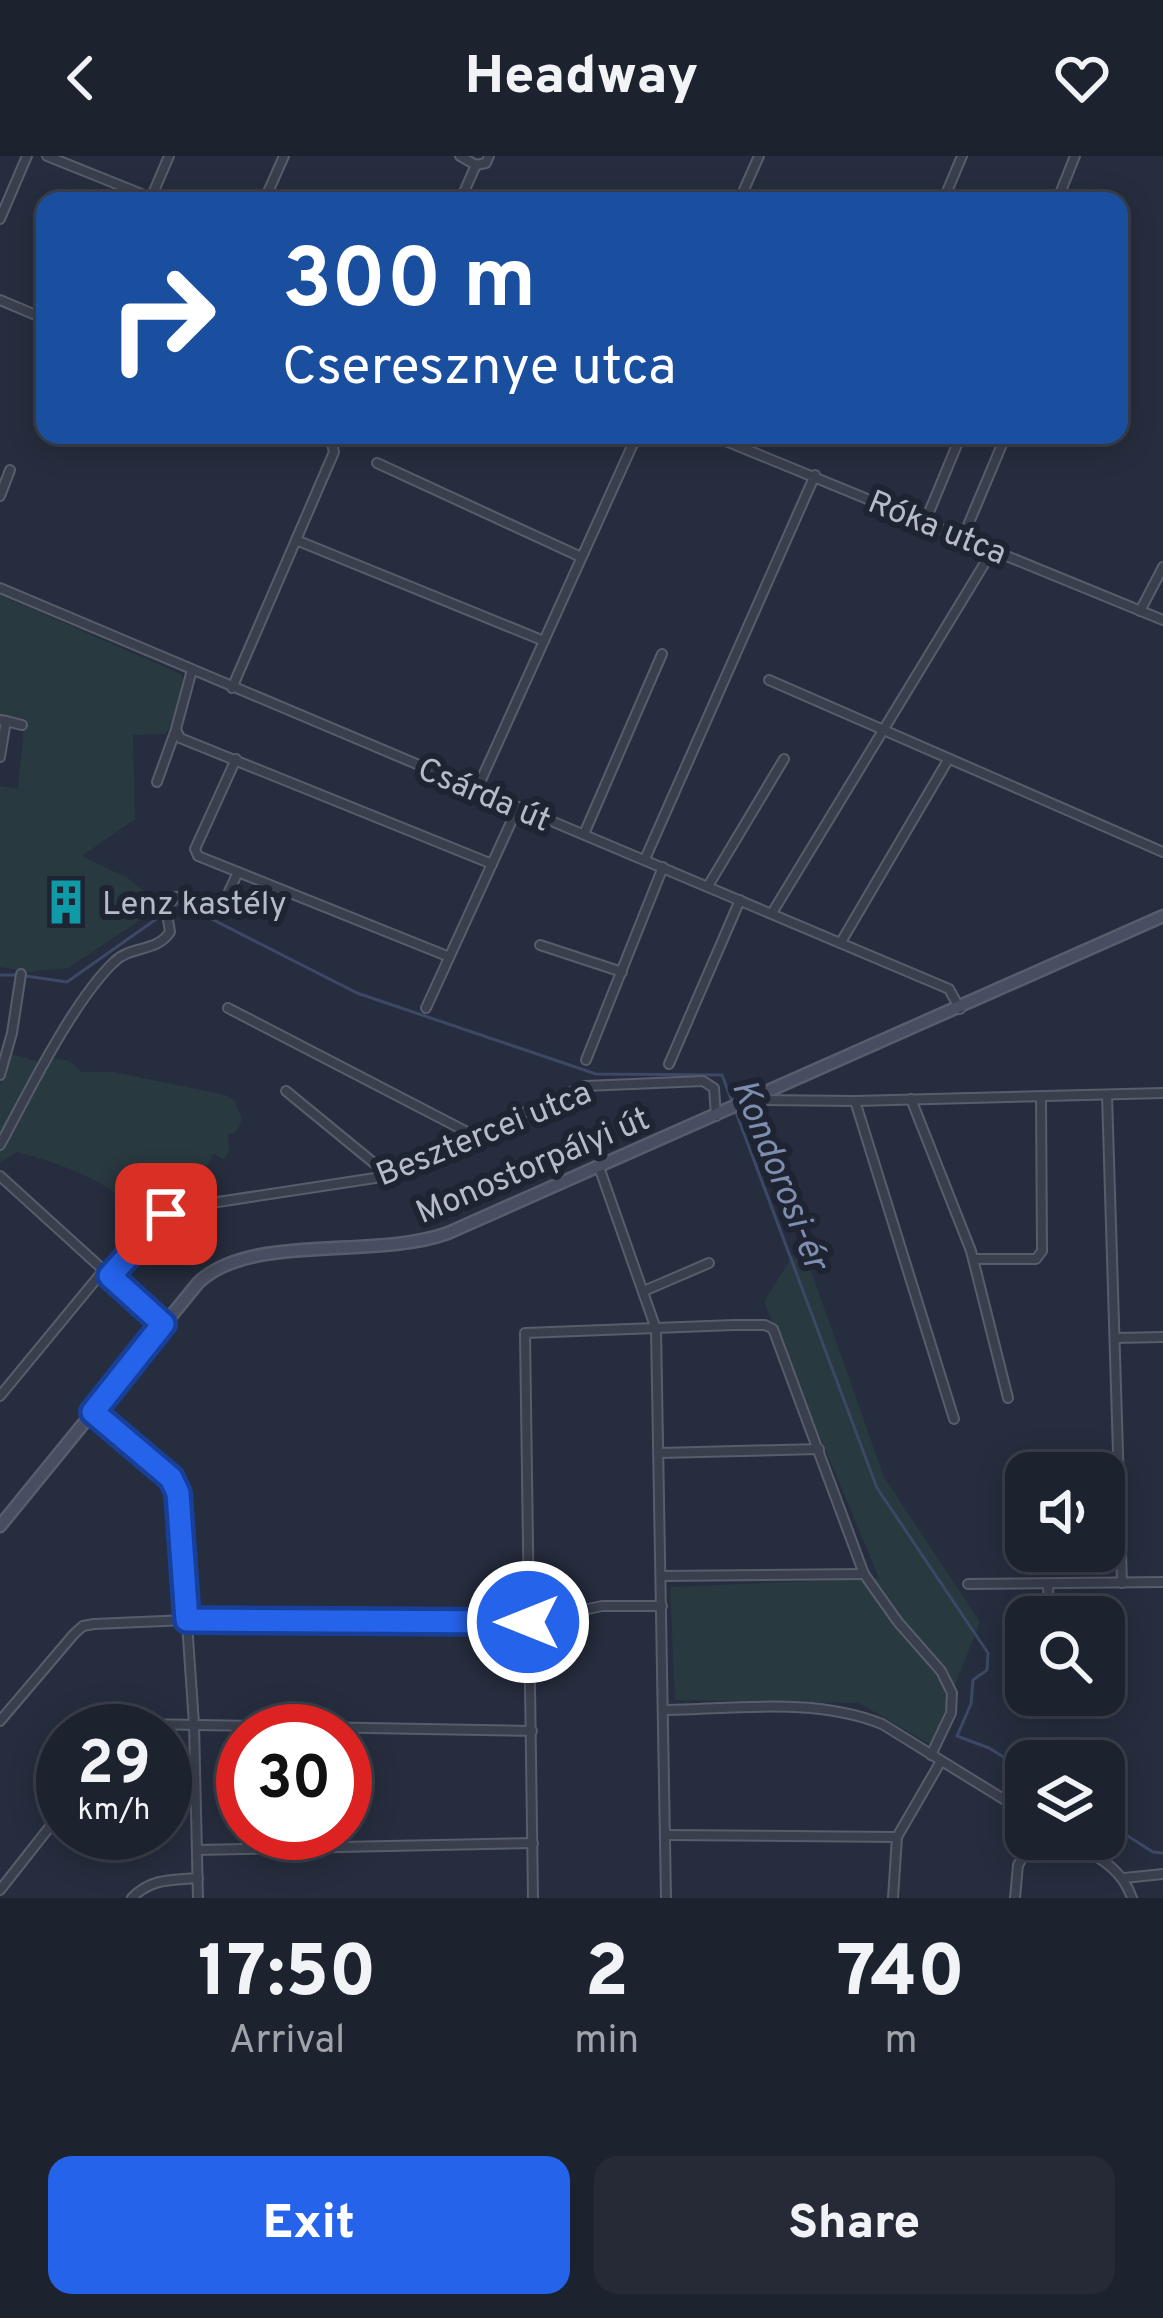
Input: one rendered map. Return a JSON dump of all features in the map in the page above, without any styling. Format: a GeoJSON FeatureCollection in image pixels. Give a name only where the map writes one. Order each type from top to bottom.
{"type":"FeatureCollection","features":[{"type":"Feature","properties":{"kind":"street"},"geometry":{"type":"LineString","coordinates":[[0,219],[27,156]]}},
{"type":"Feature","properties":{"kind":"street"},"geometry":{"type":"LineString","coordinates":[[46,156],[135,192]]}},
{"type":"Feature","properties":{"kind":"street"},"geometry":{"type":"LineString","coordinates":[[158,192],[169,156]]}},
{"type":"Feature","properties":{"kind":"street"},"geometry":{"type":"LineString","coordinates":[[268,192],[284,156]]}},
{"type":"Feature","properties":{"kind":"street"},"geometry":{"type":"LineString","coordinates":[[460,156],[476,165],[486,163],[488,156]]}},
{"type":"Feature","properties":{"kind":"street"},"geometry":{"type":"LineString","coordinates":[[744,192],[759,156]]}},
{"type":"Feature","properties":{"kind":"street"},"geometry":{"type":"LineString","coordinates":[[948,192],[962,156]]}},
{"type":"Feature","properties":{"kind":"street"},"geometry":{"type":"LineString","coordinates":[[1061,192],[1076,156]]}},
{"type":"Feature","properties":{"kind":"street"},"geometry":{"type":"LineString","coordinates":[[464,192],[476,165]]}},
{"type":"Feature","properties":{"kind":"street"},"geometry":{"type":"LineString","coordinates":[[0,300],[36,315]]}},
{"type":"Feature","properties":{"kind":"street"},"geometry":{"type":"LineString","coordinates":[[232,688],[334,452],[332,444]]}},
{"type":"Feature","properties":{"kind":"street"},"geometry":{"type":"LineString","coordinates":[[477,789],[633,444]]}},
{"type":"Feature","properties":{"kind":"street","name":"Róka utca"},"geometry":{"type":"LineString","coordinates":[[734,444],[1163,620]]}},
{"type":"Feature","properties":{"kind":"street"},"geometry":{"type":"LineString","coordinates":[[925,522],[958,444]]}},
{"type":"Feature","properties":{"kind":"street"},"geometry":{"type":"LineString","coordinates":[[963,537],[1002,444]]}},
{"type":"Feature","properties":{"kind":"street"},"geometry":{"type":"LineString","coordinates":[[376,463],[581,556]]}},
{"type":"Feature","properties":{"kind":"street"},"geometry":{"type":"LineString","coordinates":[[0,496],[10,470]]}},
{"type":"Feature","properties":{"kind":"street"},"geometry":{"type":"LineString","coordinates":[[645,859],[815,476]]}},
{"type":"Feature","properties":{"kind":"street"},"geometry":{"type":"LineString","coordinates":[[296,540],[544,641]]}},
{"type":"Feature","properties":{"kind":"street"},"geometry":{"type":"LineString","coordinates":[[772,913],[994,548]]}},
{"type":"Feature","properties":{"kind":"street"},"geometry":{"type":"LineString","coordinates":[[1140,611],[1163,567]]}},
{"type":"Feature","properties":{"kind":"street","name":"Csárda út"},"geometry":{"type":"LineString","coordinates":[[0,588],[949,989],[960,1009]]}},
{"type":"Feature","properties":{"kind":"street"},"geometry":{"type":"LineString","coordinates":[[584,834],[662,654]]}},
{"type":"Feature","properties":{"kind":"street"},"geometry":{"type":"LineString","coordinates":[[157,782],[192,670]]}},
{"type":"Feature","properties":{"kind":"street"},"geometry":{"type":"LineString","coordinates":[[770,680],[1163,852]]}},
{"type":"Feature","properties":{"kind":"street"},"geometry":{"type":"LineString","coordinates":[[0,757],[3,721],[22,725]]}},
{"type":"Feature","properties":{"kind":"street"},"geometry":{"type":"LineString","coordinates":[[176,729],[180,738],[492,864]]}},
{"type":"Feature","properties":{"kind":"street"},"geometry":{"type":"LineString","coordinates":[[236,759],[195,849],[198,856],[447,956]]}},
{"type":"Feature","properties":{"kind":"street"},"geometry":{"type":"LineString","coordinates":[[708,886],[784,759]]}},
{"type":"Feature","properties":{"kind":"street"},"geometry":{"type":"LineString","coordinates":[[841,942],[948,760]]}},
{"type":"Feature","properties":{"kind":"street"},"geometry":{"type":"LineString","coordinates":[[426,1008],[518,807]]}},
{"type":"Feature","properties":{"kind":"street"},"geometry":{"type":"LineString","coordinates":[[586,1060],[663,867]]}},
{"type":"Feature","properties":{"kind":"street"},"geometry":{"type":"LineString","coordinates":[[0,1145],[55,1047],[113,963],[132,950],[148,949],[165,940],[170,932],[166,907],[175,897],[188,896],[212,912],[221,909],[238,872]]}},
{"type":"Feature","properties":{"kind":"street"},"geometry":{"type":"LineString","coordinates":[[669,1064],[740,900]]}},
{"type":"Feature","properties":{"kind":"street","name":"Monostorpályi út"},"geometry":{"type":"LineString","coordinates":[[1,1522],[197,1283],[227,1262],[253,1255],[430,1240],[1163,916]]}},
{"type":"Feature","properties":{"kind":"street"},"geometry":{"type":"LineString","coordinates":[[540,946],[622,972]]}},
{"type":"Feature","properties":{"kind":"street"},"geometry":{"type":"LineString","coordinates":[[0,1075],[21,974]]}},
{"type":"Feature","properties":{"kind":"street"},"geometry":{"type":"LineString","coordinates":[[227,1008],[474,1136]]}},
{"type":"Feature","properties":{"kind":"street","name":"Besztercei utca"},"geometry":{"type":"LineString","coordinates":[[0,1396],[107,1274],[172,1209],[387,1174],[596,1084],[703,1081],[714,1088],[716,1116]]}},
{"type":"Feature","properties":{"kind":"street"},"geometry":{"type":"LineString","coordinates":[[786,1083],[798,1090],[791,1101]]}},
{"type":"Feature","properties":{"kind":"street"},"geometry":{"type":"LineString","coordinates":[[286,1091],[387,1174]]}},
{"type":"Feature","properties":{"kind":"street"},"geometry":{"type":"LineString","coordinates":[[751,1099],[1163,1094]]}},
{"type":"Feature","properties":{"kind":"street"},"geometry":{"type":"LineString","coordinates":[[1107,1095],[1122,1582]]}},
{"type":"Feature","properties":{"kind":"street"},"geometry":{"type":"LineString","coordinates":[[973,1259],[1036,1259],[1042,1251],[1041,1096]]}},
{"type":"Feature","properties":{"kind":"street"},"geometry":{"type":"LineString","coordinates":[[911,1099],[973,1259],[1008,1398]]}},
{"type":"Feature","properties":{"kind":"street"},"geometry":{"type":"LineString","coordinates":[[855,1101],[954,1419]]}},
{"type":"Feature","properties":{"kind":"street"},"geometry":{"type":"LineString","coordinates":[[599,1167],[656,1333],[666,1898]]}},
{"type":"Feature","properties":{"kind":"street"},"geometry":{"type":"LineString","coordinates":[[0,1176],[163,1324]]}},
{"type":"Feature","properties":{"kind":"street"},"geometry":{"type":"LineString","coordinates":[[644,1292],[709,1263]]}},
{"type":"Feature","properties":{"kind":"street"},"geometry":{"type":"LineString","coordinates":[[533,1898],[525,1333],[656,1333],[734,1325],[773,1329],[864,1574],[941,1671],[952,1693],[952,1713],[932,1755]]}},
{"type":"Feature","properties":{"kind":"street"},"geometry":{"type":"LineString","coordinates":[[1115,1338],[1163,1337]]}},
{"type":"Feature","properties":{"kind":"street"},"geometry":{"type":"LineString","coordinates":[[93,1412],[171,1478],[178,1493],[194,1724],[199,1898]]}},
{"type":"Feature","properties":{"kind":"street"},"geometry":{"type":"LineString","coordinates":[[659,1453],[819,1448]]}},
{"type":"Feature","properties":{"kind":"street"},"geometry":{"type":"LineString","coordinates":[[661,1576],[864,1574]]}},
{"type":"Feature","properties":{"kind":"street"},"geometry":{"type":"LineString","coordinates":[[968,1585],[1163,1582]]}},
{"type":"Feature","properties":{"kind":"street"},"geometry":{"type":"LineString","coordinates":[[1048,1584],[1048,1596]]}},
{"type":"Feature","properties":{"kind":"street"},"geometry":{"type":"LineString","coordinates":[[0,1721],[83,1626],[187,1620],[528,1622],[602,1606],[662,1606]]}},
{"type":"Feature","properties":{"kind":"street"},"geometry":{"type":"LineString","coordinates":[[666,1710],[835,1710],[882,1724],[1005,1800]]}},
{"type":"Feature","properties":{"kind":"street"},"geometry":{"type":"LineString","coordinates":[[194,1724],[532,1731]]}},
{"type":"Feature","properties":{"kind":"street"},"geometry":{"type":"LineString","coordinates":[[893,1898],[897,1837],[941,1761]]}},
{"type":"Feature","properties":{"kind":"street"},"geometry":{"type":"LineString","coordinates":[[666,1835],[897,1837]]}},
{"type":"Feature","properties":{"kind":"street"},"geometry":{"type":"LineString","coordinates":[[0,1890],[36,1844]]}},
{"type":"Feature","properties":{"kind":"street"},"geometry":{"type":"LineString","coordinates":[[197,1850],[533,1844]]}},
{"type":"Feature","properties":{"kind":"street"},"geometry":{"type":"LineString","coordinates":[[1015,1898],[1021,1860]]}},
{"type":"Feature","properties":{"kind":"street"},"geometry":{"type":"LineString","coordinates":[[1098,1860],[1124,1878],[1132,1898]]}},
{"type":"Feature","properties":{"kind":"street"},"geometry":{"type":"LineString","coordinates":[[1124,1878],[1163,1874]]}},
{"type":"Feature","properties":{"kind":"street"},"geometry":{"type":"LineString","coordinates":[[132,1898],[159,1880],[198,1878]]}},
{"type":"Feature","properties":{"kind":"shaded area"},"geometry":{"type":"Polygon","coordinates":[[[0,595],[181,674],[185,684],[165,734],[133,735],[135,819],[82,856],[128,878],[162,906],[68,968],[29,972],[0,967],[0,786],[18,789],[24,724],[0,717],[0,595]]]}},
{"type":"Feature","properties":{"kind":"shaded area"},"geometry":{"type":"Polygon","coordinates":[[[9,1053],[39,1062],[47,1057],[70,1061],[82,1072],[114,1072],[225,1095],[235,1101],[242,1120],[235,1133],[228,1134],[224,1160],[214,1153],[194,1189],[156,1183],[124,1202],[89,1178],[45,1160],[17,1152],[0,1163],[0,1086],[9,1053]]]}},
{"type":"Feature","properties":{"kind":"shaded area"},"geometry":{"type":"Polygon","coordinates":[[[801,1242],[884,1477],[980,1622],[931,1745],[859,1703],[675,1700],[670,1587],[879,1578],[764,1302],[801,1242]]]}},
{"type":"Feature","properties":{"kind":"waterway","name":"Kondorosi-ér"},"geometry":{"type":"LineString","coordinates":[[174,905],[182,904],[357,993],[596,1074],[722,1075],[877,1488],[988,1653],[987,1670],[973,1680],[971,1704],[957,1736],[1005,1758]]}},
{"type":"Feature","properties":{"kind":"waterway","name":"Kondorosi-ér"},"geometry":{"type":"LineString","coordinates":[[26,976],[67,982],[162,915]]}},
{"type":"Feature","properties":{"kind":"waterway","name":"Kondorosi-ér"},"geometry":{"type":"LineString","coordinates":[[0,975],[14,975]]}},
{"type":"Feature","properties":{"kind":"waterway","name":"Kondorosi-ér"},"geometry":{"type":"LineString","coordinates":[[1125,1834],[1163,1853]]}},
{"type":"Feature","properties":{"kind":"place","name":"Lenz kastély"},"geometry":{"type":"Point","coordinates":[66,902]}},
{"type":"Feature","properties":{"kind":"route"},"geometry":{"type":"LineString","coordinates":[[166,1214],[110,1276],[163,1324],[93,1412],[171,1478],[178,1493],[187,1620],[528,1622]]}}]}
